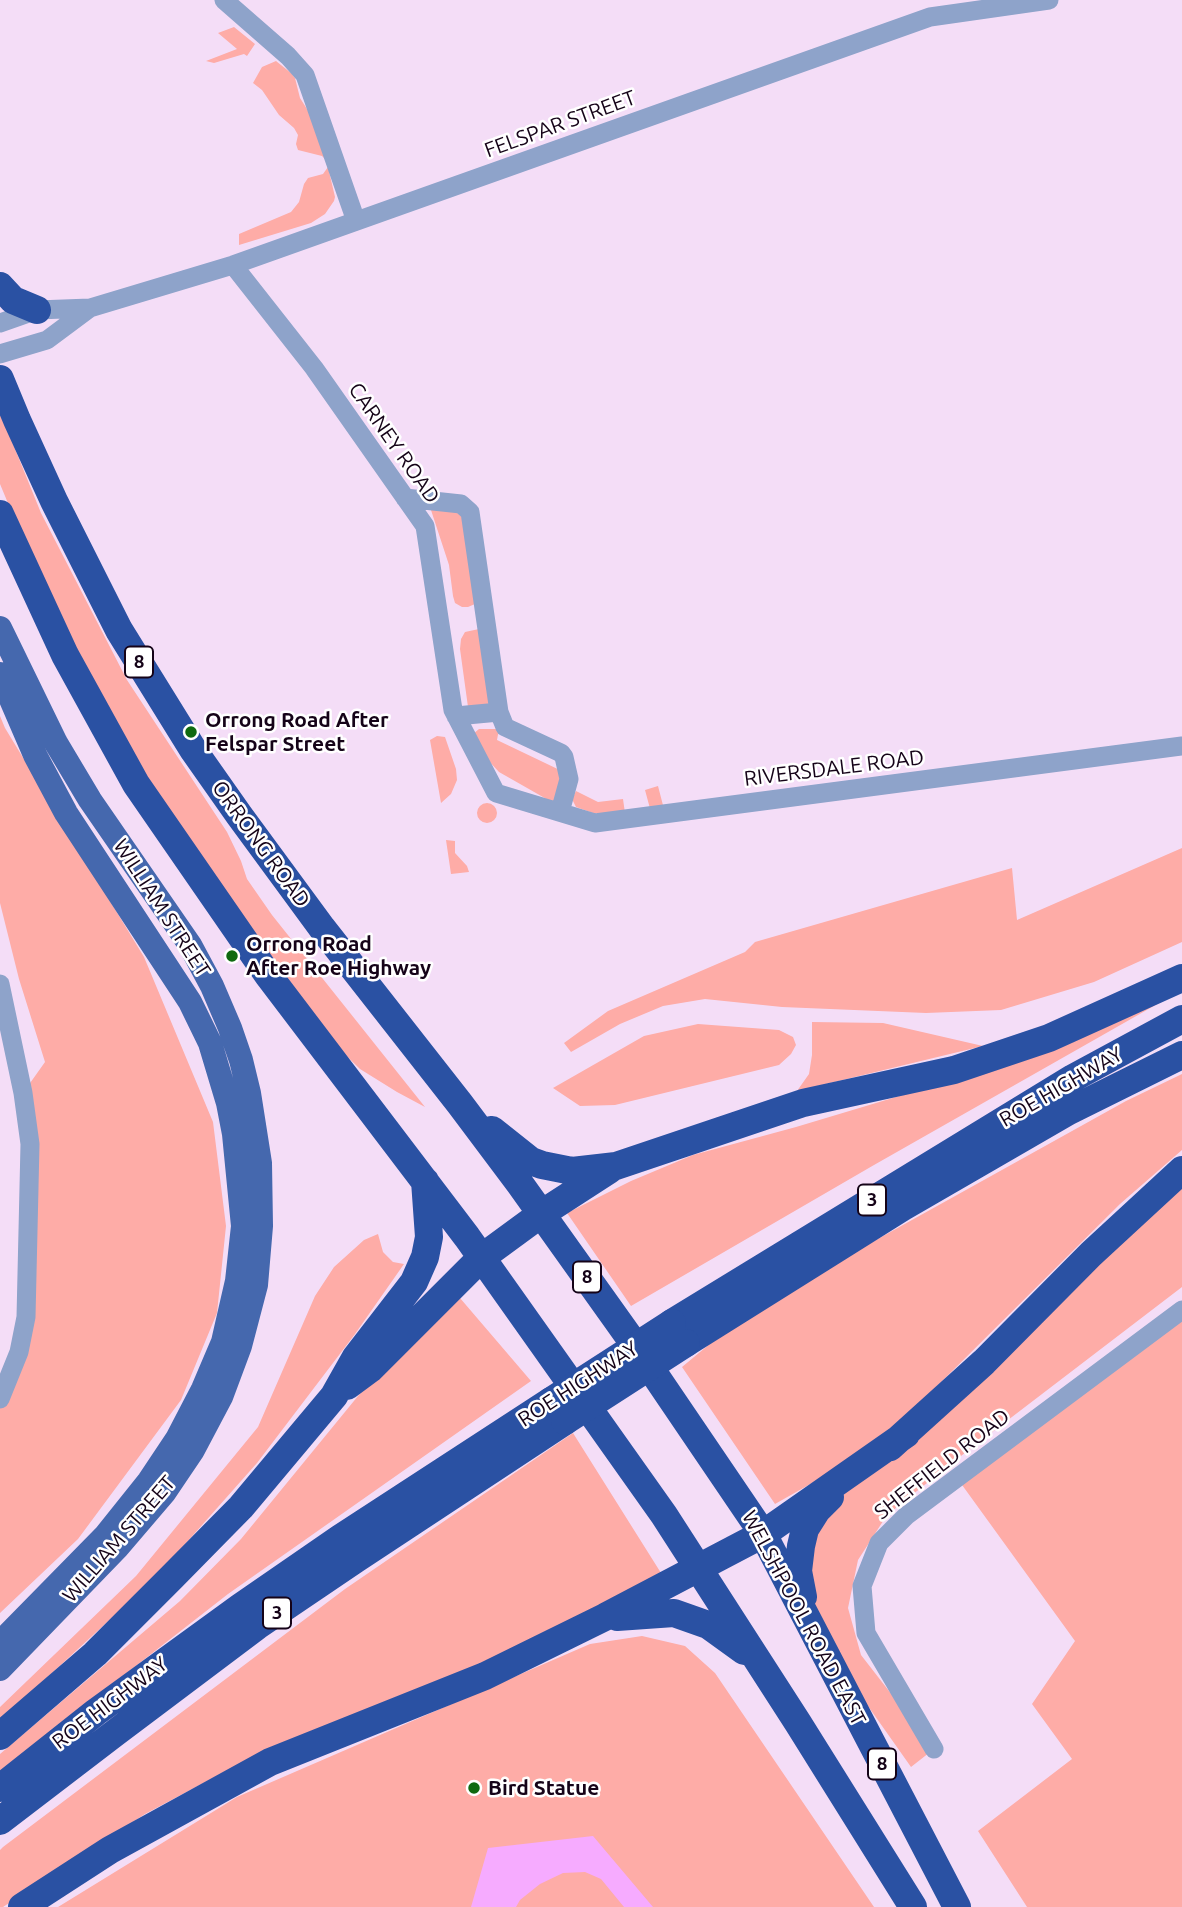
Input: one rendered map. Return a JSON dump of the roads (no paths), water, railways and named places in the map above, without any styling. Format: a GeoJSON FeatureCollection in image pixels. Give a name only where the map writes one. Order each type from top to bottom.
{"type":"FeatureCollection","features":[{"type":"Feature","properties":{"kind":"highway"},"geometry":{"type":"LineString","coordinates":[[0,286],[13,300],[37,310]]}},
{"type":"Feature","properties":{"kind":"highway","name":"ORRONG ROAD"},"geometry":{"type":"LineString","coordinates":[[0,379],[54,501],[119,629],[194,751],[322,928],[460,1104],[632,1341]]}},
{"type":"Feature","properties":{"kind":"highway","name":"8"},"geometry":{"type":"LineString","coordinates":[[0,514],[65,655],[136,784],[268,975],[425,1181],[664,1515],[913,1907]]}},
{"type":"Feature","properties":{"kind":"highway"},"geometry":{"type":"LineString","coordinates":[[460,1104],[531,1161],[572,1171],[616,1166],[803,1103],[954,1070],[1049,1038],[1182,978]]}},
{"type":"Feature","properties":{"kind":"highway","name":"ROE HIGHWAY"},"geometry":{"type":"LineString","coordinates":[[0,1788],[96,1712],[339,1539],[558,1411],[1073,1078],[1182,1019]]}},
{"type":"Feature","properties":{"kind":"highway","name":"ROE HIGHWAY"},"geometry":{"type":"LineString","coordinates":[[679,1333],[1069,1111],[1182,1055]]}},
{"type":"Feature","properties":{"kind":"highway"},"geometry":{"type":"LineString","coordinates":[[334,1396],[370,1369],[481,1258],[541,1214],[616,1166]]}},
{"type":"Feature","properties":{"kind":"highway"},"geometry":{"type":"LineString","coordinates":[[807,1621],[798,1571],[805,1529],[817,1510],[984,1362],[1091,1254],[1182,1170]]}},
{"type":"Feature","properties":{"kind":"highway"},"geometry":{"type":"LineString","coordinates":[[0,1736],[95,1654],[241,1507],[334,1396],[356,1357],[414,1282],[425,1256],[429,1237],[425,1181]]}},
{"type":"Feature","properties":{"kind":"highway","name":"WELSHPOOL ROAD EAST"},"geometry":{"type":"LineString","coordinates":[[632,1341],[762,1534],[957,1907]]}},
{"type":"Feature","properties":{"kind":"highway","name":"ROE HIGHWAY"},"geometry":{"type":"LineString","coordinates":[[0,1821],[257,1626],[356,1559],[558,1411]]}},
{"type":"Feature","properties":{"kind":"highway"},"geometry":{"type":"LineString","coordinates":[[22,1907],[110,1850],[270,1762],[485,1676],[605,1617],[762,1534],[905,1434]]}},
{"type":"Feature","properties":{"kind":"highway"},"geometry":{"type":"LineString","coordinates":[[605,1617],[674,1613],[708,1625],[760,1663]]}},
{"type":"Feature","properties":{"kind":"main road","name":"WILLIAM STREET"},"geometry":{"type":"LineString","coordinates":[[0,628],[56,743],[90,800],[190,945],[212,986],[241,1060],[251,1105],[260,1163],[261,1226],[256,1285],[240,1346],[221,1397],[193,1450],[164,1493],[117,1548],[0,1670]]}},
{"type":"Feature","properties":{"kind":"main road","name":"WILLIAM STREET"},"geometry":{"type":"LineString","coordinates":[[0,674],[35,755],[66,813],[190,1002],[210,1043],[228,1103],[234,1134],[243,1226],[237,1281],[223,1342],[177,1439],[149,1481],[104,1536],[0,1643]]}},
{"type":"Feature","properties":{"kind":"street"},"geometry":{"type":"LineString","coordinates":[[224,0],[288,56],[305,75],[356,221]]}},
{"type":"Feature","properties":{"kind":"street","name":"FELSPAR STREET"},"geometry":{"type":"LineString","coordinates":[[0,323],[37,310],[90,308],[233,265],[930,17],[1049,0]]}},
{"type":"Feature","properties":{"kind":"street","name":"CARNEY ROAD"},"geometry":{"type":"LineString","coordinates":[[233,265],[314,368],[425,526],[453,710],[496,793]]}},
{"type":"Feature","properties":{"kind":"street","name":"FELSPAR STREET"},"geometry":{"type":"LineString","coordinates":[[0,354],[47,340],[90,308]]}},
{"type":"Feature","properties":{"kind":"street"},"geometry":{"type":"LineString","coordinates":[[405,498],[461,504],[470,512],[499,712],[505,727],[561,753],[564,757],[569,779],[560,812]]}},
{"type":"Feature","properties":{"kind":"street"},"geometry":{"type":"LineString","coordinates":[[456,716],[499,712]]}},
{"type":"Feature","properties":{"kind":"street","name":"RIVERSDALE ROAD"},"geometry":{"type":"LineString","coordinates":[[496,793],[595,823],[1182,746]]}},
{"type":"Feature","properties":{"kind":"street"},"geometry":{"type":"LineString","coordinates":[[0,984],[23,1093],[30,1144],[26,1317],[19,1352],[0,1399]]}},
{"type":"Feature","properties":{"kind":"street","name":"SHEFFIELD ROAD"},"geometry":{"type":"LineString","coordinates":[[934,1749],[866,1633],[862,1586],[879,1543],[905,1516],[1182,1310]]}},
{"type":"Feature","properties":{"kind":"place","name":"Orrong Road After Felspar Street"},"geometry":{"type":"Point","coordinates":[191,732]}},
{"type":"Feature","properties":{"kind":"place","name":"Orrong Road After Roe Highway"},"geometry":{"type":"Point","coordinates":[232,956]}},
{"type":"Feature","properties":{"kind":"place","name":"Bird Statue"},"geometry":{"type":"Point","coordinates":[474,1788]}}]}
